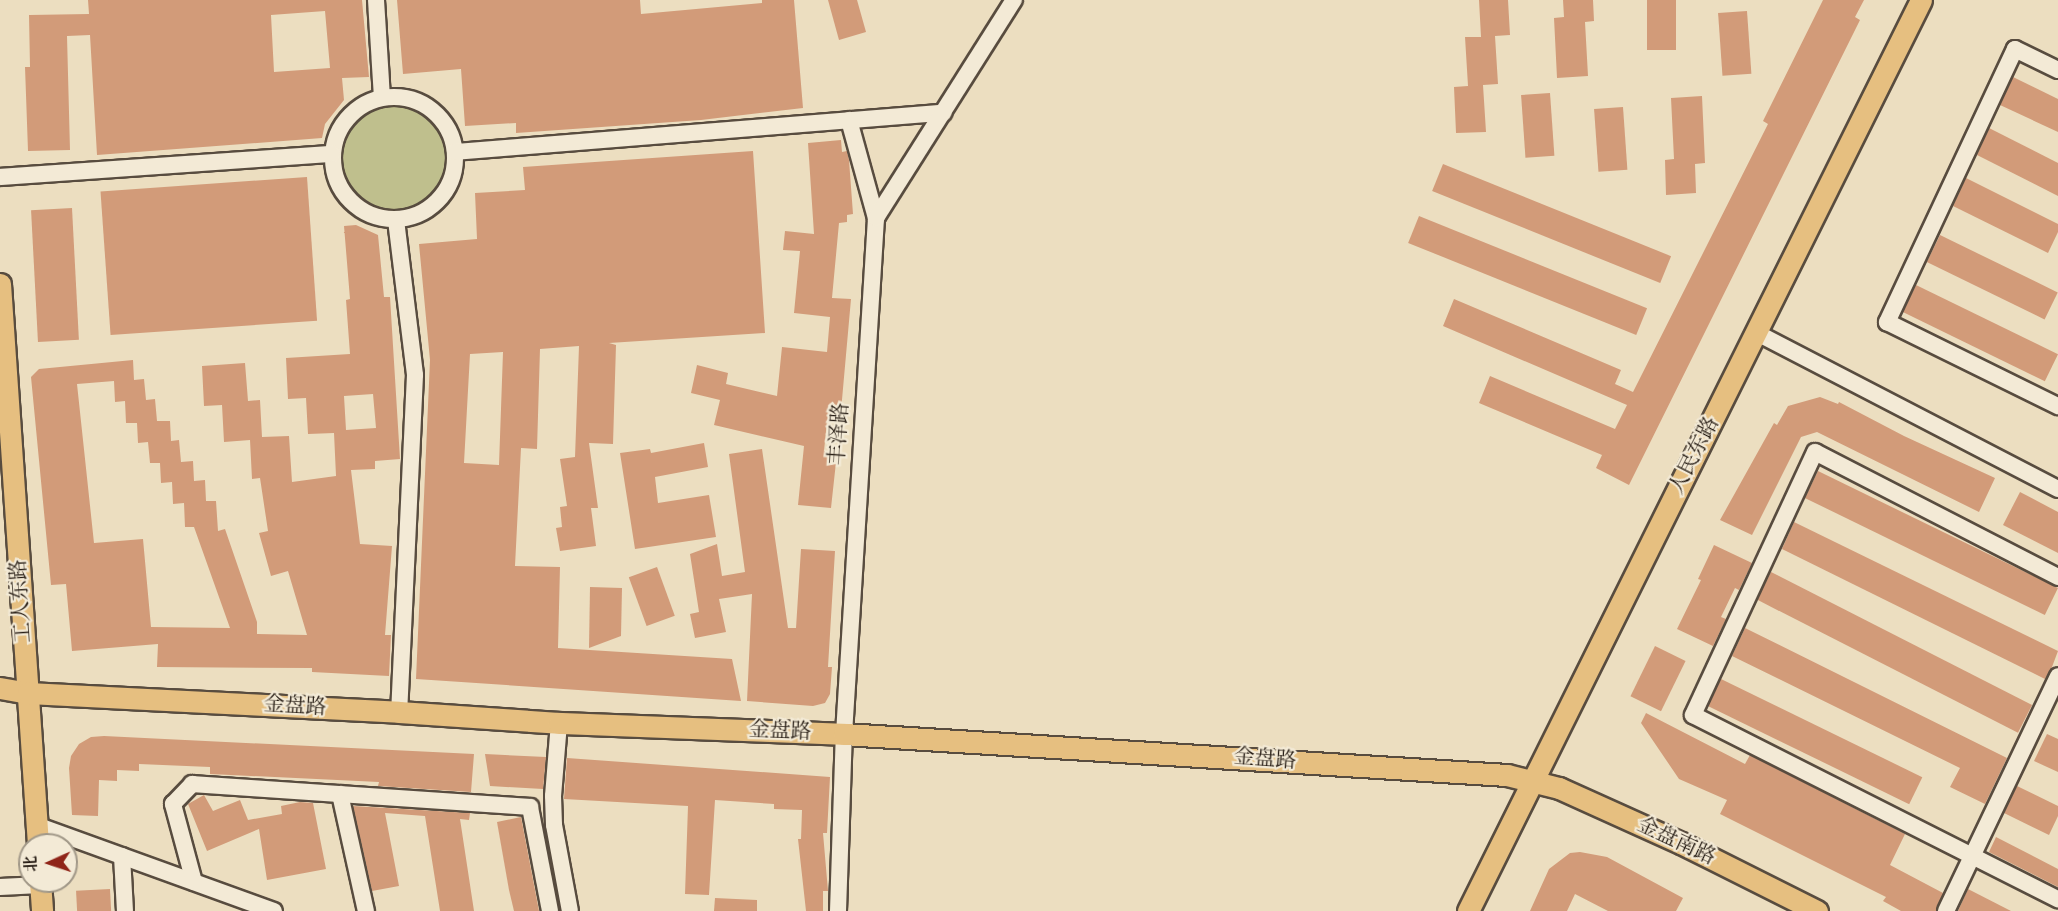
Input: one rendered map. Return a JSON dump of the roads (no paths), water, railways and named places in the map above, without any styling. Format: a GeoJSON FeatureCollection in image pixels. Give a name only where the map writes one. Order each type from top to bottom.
{"type":"FeatureCollection","features":[{"type":"Feature","properties":{"kind":"main road","name":"人民东路"},"geometry":{"type":"LineString","coordinates":[[1468,911],[1531,780],[1757,333],[1921,0]]}},
{"type":"Feature","properties":{"kind":"main road","name":"工人东路"},"geometry":{"type":"LineString","coordinates":[[0,284],[37,833]]}},
{"type":"Feature","properties":{"kind":"main road","name":"金盘路"},"geometry":{"type":"LineString","coordinates":[[0,688],[28,693],[399,712],[559,723],[844,734],[1507,775],[1531,780]]}},
{"type":"Feature","properties":{"kind":"main road","name":"金盘南路"},"geometry":{"type":"LineString","coordinates":[[1531,780],[1559,788],[1681,843],[1817,911]]}},
{"type":"Feature","properties":{"kind":"main road"},"geometry":{"type":"LineString","coordinates":[[41,893],[42,911]]}},
{"type":"Feature","properties":{"kind":"street"},"geometry":{"type":"LineString","coordinates":[[376,0],[382,97]]}},
{"type":"Feature","properties":{"kind":"street","name":"丰泽路"},"geometry":{"type":"LineString","coordinates":[[838,911],[844,734],[876,218],[1014,0]]}},
{"type":"Feature","properties":{"kind":"street"},"geometry":{"type":"LineString","coordinates":[[2058,70],[2015,49],[1887,322],[2058,406]]}},
{"type":"Feature","properties":{"kind":"street"},"geometry":{"type":"LineString","coordinates":[[382,97],[403,97],[438,115],[449,132],[455,152],[454,172],[446,190],[433,206],[415,216],[396,220],[375,217],[357,208],[343,193],[334,175],[332,154],[337,134],[347,117],[363,104],[382,97]]}},
{"type":"Feature","properties":{"kind":"street"},"geometry":{"type":"LineString","coordinates":[[455,152],[943,113]]}},
{"type":"Feature","properties":{"kind":"street"},"geometry":{"type":"LineString","coordinates":[[849,120],[876,218]]}},
{"type":"Feature","properties":{"kind":"street"},"geometry":{"type":"LineString","coordinates":[[0,177],[332,154]]}},
{"type":"Feature","properties":{"kind":"street"},"geometry":{"type":"LineString","coordinates":[[396,220],[415,375],[399,712]]}},
{"type":"Feature","properties":{"kind":"street"},"geometry":{"type":"LineString","coordinates":[[1757,333],[2058,489]]}},
{"type":"Feature","properties":{"kind":"street"},"geometry":{"type":"LineString","coordinates":[[2058,577],[1815,452],[1693,715],[2058,899]]}},
{"type":"Feature","properties":{"kind":"street"},"geometry":{"type":"LineString","coordinates":[[1946,911],[1970,856],[2058,676]]}},
{"type":"Feature","properties":{"kind":"street"},"geometry":{"type":"LineString","coordinates":[[559,723],[553,796],[554,825],[570,911]]}},
{"type":"Feature","properties":{"kind":"street"},"geometry":{"type":"LineString","coordinates":[[194,882],[173,804],[192,784],[530,807],[550,911]]}},
{"type":"Feature","properties":{"kind":"street"},"geometry":{"type":"LineString","coordinates":[[340,794],[366,911]]}},
{"type":"Feature","properties":{"kind":"street"},"geometry":{"type":"LineString","coordinates":[[78,845],[122,856],[274,911]]}},
{"type":"Feature","properties":{"kind":"street"},"geometry":{"type":"LineString","coordinates":[[122,856],[125,911]]}},
{"type":"Feature","properties":{"kind":"street"},"geometry":{"type":"LineString","coordinates":[[0,887],[18,885]]}}]}
